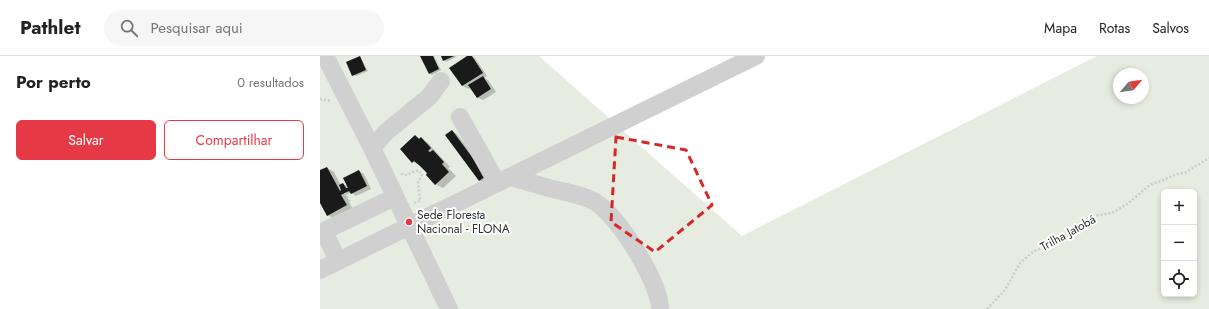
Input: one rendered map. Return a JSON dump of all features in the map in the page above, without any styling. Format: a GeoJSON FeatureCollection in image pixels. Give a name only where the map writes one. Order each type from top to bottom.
{"type":"FeatureCollection","features":[{"type":"Feature","properties":{"kind":"street"},"geometry":{"type":"LineString","coordinates":[[325,56],[372,148],[449,309]]}},
{"type":"Feature","properties":{"kind":"street"},"geometry":{"type":"LineString","coordinates":[[320,270],[756,56]]}},
{"type":"Feature","properties":{"kind":"street"},"geometry":{"type":"LineString","coordinates":[[372,148],[386,132],[429,96],[441,81]]}},
{"type":"Feature","properties":{"kind":"street"},"geometry":{"type":"LineString","coordinates":[[460,117],[504,180],[574,194],[595,202],[612,215],[639,255],[660,299],[660,309]]}},
{"type":"Feature","properties":{"kind":"street"},"geometry":{"type":"LineString","coordinates":[[338,261],[324,231],[395,197]]}},
{"type":"Feature","properties":{"kind":"path","name":"Trilha Jatobá"},"geometry":{"type":"LineString","coordinates":[[987,309],[1005,290],[1020,263],[1034,251],[1048,246],[1093,216],[1112,213],[1126,206],[1150,185],[1178,174],[1185,173],[1209,158]]}},
{"type":"Feature","properties":{"kind":"path"},"geometry":{"type":"LineString","coordinates":[[395,197],[402,194],[406,196],[410,205],[420,201],[418,182],[422,175],[418,170],[406,175],[401,174]]}},
{"type":"Feature","properties":{"kind":"highlighted area"},"geometry":{"type":"Polygon","coordinates":[[[616,137],[686,150],[712,205],[655,252],[611,222],[616,137]]]}},
{"type":"Feature","properties":{"kind":"shaded area"},"geometry":{"type":"Polygon","coordinates":[[[320,56],[539,56],[742,236],[1097,56],[1209,56],[1209,309],[320,309],[320,56]]]}},
{"type":"Feature","properties":{"kind":"building"},"geometry":{"type":"Polygon","coordinates":[[[360,56],[366,70],[352,76],[346,62],[360,56]]]}},
{"type":"Feature","properties":{"kind":"building"},"geometry":{"type":"Polygon","coordinates":[[[420,56],[433,56],[439,69],[429,74],[420,56]]]}},
{"type":"Feature","properties":{"kind":"building"},"geometry":{"type":"Polygon","coordinates":[[[441,56],[454,56],[443,61],[441,56]]]}},
{"type":"Feature","properties":{"kind":"building"},"geometry":{"type":"Polygon","coordinates":[[[467,56],[472,56],[483,73],[462,86],[449,68],[467,56]]]}},
{"type":"Feature","properties":{"kind":"building"},"geometry":{"type":"Polygon","coordinates":[[[483,76],[491,89],[477,98],[468,85],[483,76]]]}},
{"type":"Feature","properties":{"kind":"building"},"geometry":{"type":"Polygon","coordinates":[[[452,130],[486,176],[479,181],[445,135],[452,130]]]}},
{"type":"Feature","properties":{"kind":"building"},"geometry":{"type":"Polygon","coordinates":[[[415,135],[419,139],[421,137],[431,148],[428,151],[430,152],[433,150],[444,162],[442,164],[449,172],[435,185],[426,175],[427,173],[414,161],[412,163],[400,149],[415,135]]]}},
{"type":"Feature","properties":{"kind":"building"},"geometry":{"type":"Polygon","coordinates":[[[327,167],[340,191],[339,185],[343,183],[346,188],[348,188],[343,178],[359,170],[367,186],[351,194],[349,191],[341,195],[347,205],[327,216],[320,203],[320,170],[327,167]]]}},
{"type":"Feature","properties":{"kind":"place","name":"Sede Floresta Nacional - FLONA"},"geometry":{"type":"Point","coordinates":[409,222]}}]}
